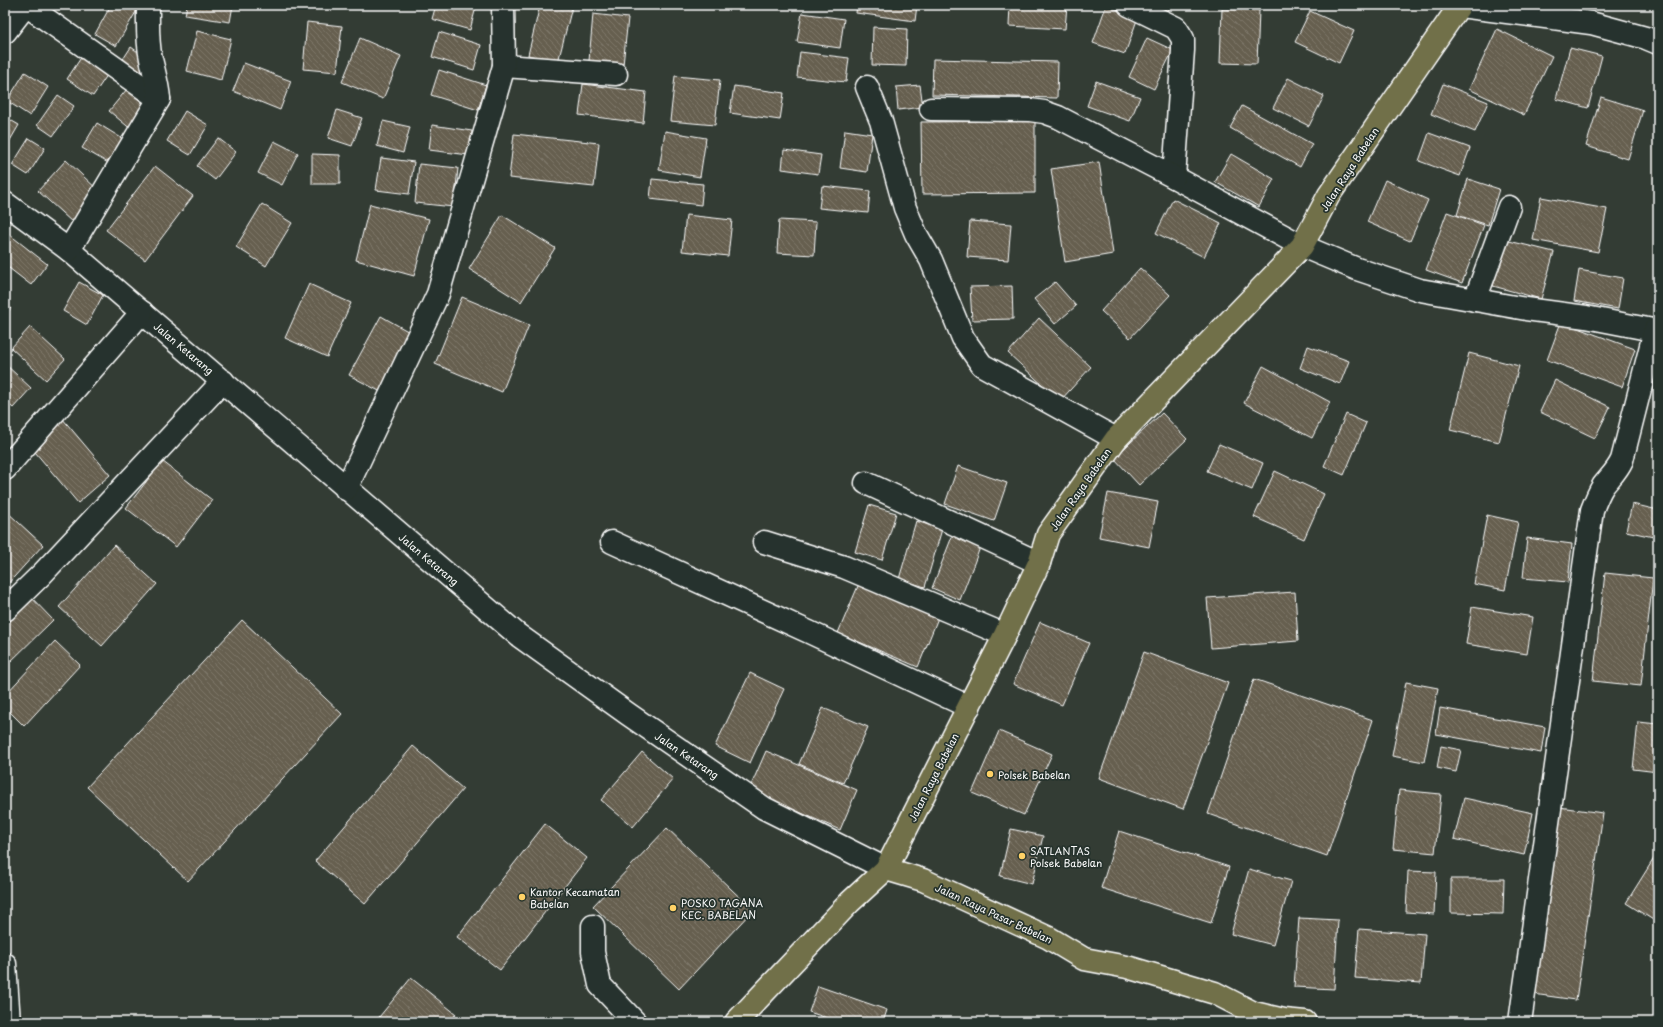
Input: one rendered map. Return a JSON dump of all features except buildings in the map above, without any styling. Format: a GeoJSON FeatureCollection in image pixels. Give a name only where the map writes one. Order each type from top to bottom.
{"type":"FeatureCollection","features":[{"type":"Feature","properties":{"kind":"main road","name":"Jalan Raya Babelan"},"geometry":{"type":"LineString","coordinates":[[736,1022],[850,902],[886,869],[1005,635],[1039,563],[1048,534],[1116,439],[1302,246],[1329,195],[1460,5]]}},
{"type":"Feature","properties":{"kind":"main road","name":"Jalan Raya Pasar Babelan"},"geometry":{"type":"LineString","coordinates":[[886,869],[923,880],[1028,928],[1049,938],[1084,960],[1127,967],[1160,976],[1216,993],[1254,1013],[1291,1021]]}},
{"type":"Feature","properties":{"kind":"street"},"geometry":{"type":"LineString","coordinates":[[5,32],[26,5],[159,99]]}},
{"type":"Feature","properties":{"kind":"street"},"geometry":{"type":"LineString","coordinates":[[69,250],[159,99],[158,85],[151,59],[148,37],[148,5]]}},
{"type":"Feature","properties":{"kind":"street"},"geometry":{"type":"LineString","coordinates":[[346,489],[438,294],[504,66],[503,5]]}},
{"type":"Feature","properties":{"kind":"street"},"geometry":{"type":"LineString","coordinates":[[1129,5],[1176,28],[1183,39],[1174,177]]}},
{"type":"Feature","properties":{"kind":"street"},"geometry":{"type":"LineString","coordinates":[[1460,5],[1591,23],[1646,38],[1658,43]]}},
{"type":"Feature","properties":{"kind":"street"},"geometry":{"type":"LineString","coordinates":[[504,66],[616,74]]}},
{"type":"Feature","properties":{"kind":"street"},"geometry":{"type":"LineString","coordinates":[[867,87],[881,121],[905,208],[916,234],[931,260],[963,338],[971,350],[982,365],[1116,439]]}},
{"type":"Feature","properties":{"kind":"street"},"geometry":{"type":"LineString","coordinates":[[931,109],[1030,110],[1044,112],[1058,117],[1302,246],[1357,269],[1420,290],[1656,330],[1622,460],[1615,474],[1603,486],[1597,496],[1592,510],[1520,1022]]}},
{"type":"Feature","properties":{"kind":"street","name":"Jalan Ketarang"},"geometry":{"type":"LineString","coordinates":[[5,203],[69,250],[518,635],[628,714],[764,808],[886,869]]}},
{"type":"Feature","properties":{"kind":"street"},"geometry":{"type":"LineString","coordinates":[[1475,300],[1509,207]]}},
{"type":"Feature","properties":{"kind":"street"},"geometry":{"type":"LineString","coordinates":[[5,469],[142,312]]}},
{"type":"Feature","properties":{"kind":"street"},"geometry":{"type":"LineString","coordinates":[[5,610],[42,574],[223,381]]}},
{"type":"Feature","properties":{"kind":"street"},"geometry":{"type":"LineString","coordinates":[[866,483],[1039,563]]}},
{"type":"Feature","properties":{"kind":"street"},"geometry":{"type":"LineString","coordinates":[[612,542],[968,707]]}},
{"type":"Feature","properties":{"kind":"street"},"geometry":{"type":"LineString","coordinates":[[764,542],[844,567],[1005,635]]}},
{"type":"Feature","properties":{"kind":"street"},"geometry":{"type":"LineString","coordinates":[[593,926],[593,952],[600,985],[635,1022]]}},
{"type":"Feature","properties":{"kind":"street"},"geometry":{"type":"LineString","coordinates":[[5,964],[9,1022]]}},
{"type":"Feature","properties":{"kind":"place","name":"Polsek Babelan"},"geometry":{"type":"Point","coordinates":[990,774]}},
{"type":"Feature","properties":{"kind":"place","name":"SATLANTAS Polsek Babelan"},"geometry":{"type":"Point","coordinates":[1022,856]}},
{"type":"Feature","properties":{"kind":"place","name":"Kantor Kecamatan Babelan"},"geometry":{"type":"Point","coordinates":[522,897]}},
{"type":"Feature","properties":{"kind":"place","name":"POSKO TAGANA KEC. BABELAN"},"geometry":{"type":"Point","coordinates":[673,908]}}]}
